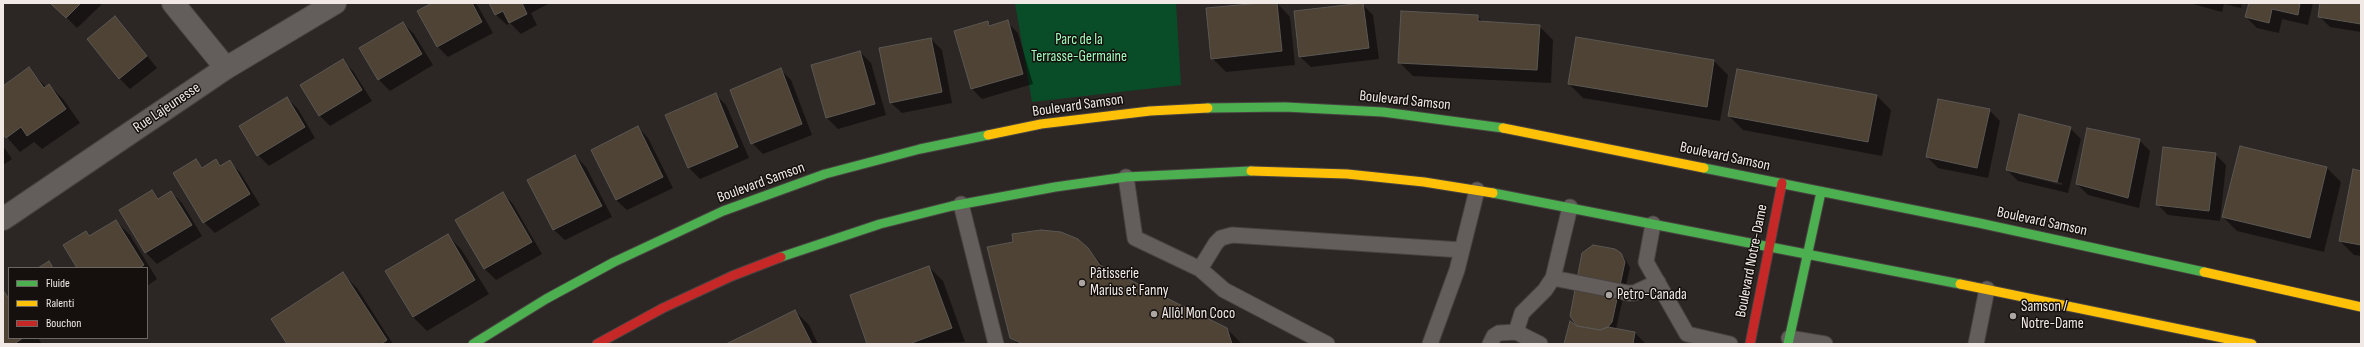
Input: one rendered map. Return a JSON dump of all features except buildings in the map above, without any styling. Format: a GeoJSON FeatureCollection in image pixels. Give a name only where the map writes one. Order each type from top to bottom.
{"type":"FeatureCollection","features":[{"type":"Feature","properties":{"kind":"street"},"geometry":{"type":"LineString","coordinates":[[173,3],[226,68]]}},
{"type":"Feature","properties":{"kind":"street","name":"Rue Lajeunesse"},"geometry":{"type":"LineString","coordinates":[[3,219],[226,68],[336,3]]}},
{"type":"Feature","properties":{"kind":"street","name":"Boulevard Samson"},"geometry":{"type":"LineString","coordinates":[[473,344],[546,299],[614,262],[693,224],[784,188],[920,149],[992,133],[1090,118],[1150,111],[1234,107],[1285,107],[1383,112],[1516,130],[2101,249],[2361,307]]}},
{"type":"Feature","properties":{"kind":"street"},"geometry":{"type":"LineString","coordinates":[[597,344],[679,300],[766,262],[865,228],[961,204],[1055,187],[1126,178],[1236,171],[1313,172],[1393,178],[1477,190],[1806,253],[2252,344]]}},
{"type":"Feature","properties":{"kind":"street","name":"Boulevard Notre-Dame"},"geometry":{"type":"LineString","coordinates":[[1750,344],[1782,183]]}},
{"type":"Feature","properties":{"kind":"street"},"geometry":{"type":"LineString","coordinates":[[1789,341],[1806,253],[1821,192]]}},
{"type":"Feature","properties":{"kind":"lane"},"geometry":{"type":"LineString","coordinates":[[1126,178],[1135,238],[1200,269],[1224,290],[1328,344]]}},
{"type":"Feature","properties":{"kind":"lane"},"geometry":{"type":"LineString","coordinates":[[1430,344],[1462,250],[1477,190]]}},
{"type":"Feature","properties":{"kind":"lane"},"geometry":{"type":"LineString","coordinates":[[961,204],[996,344]]}},
{"type":"Feature","properties":{"kind":"lane"},"geometry":{"type":"LineString","coordinates":[[1516,332],[1522,313],[1545,290],[1552,278],[1570,207]]}},
{"type":"Feature","properties":{"kind":"lane"},"geometry":{"type":"LineString","coordinates":[[1653,224],[1646,262],[1658,282],[1686,339],[1730,344]]}},
{"type":"Feature","properties":{"kind":"lane"},"geometry":{"type":"LineString","coordinates":[[1200,269],[1216,243],[1221,238],[1232,235],[1462,250]]}},
{"type":"Feature","properties":{"kind":"lane"},"geometry":{"type":"LineString","coordinates":[[1552,278],[1628,293],[1634,293],[1658,282]]}},
{"type":"Feature","properties":{"kind":"lane"},"geometry":{"type":"LineString","coordinates":[[1976,344],[1987,289]]}},
{"type":"Feature","properties":{"kind":"lane"},"geometry":{"type":"LineString","coordinates":[[1490,344],[1494,336],[1499,332],[1516,332],[1540,344]]}},
{"type":"Feature","properties":{"kind":"lane"},"geometry":{"type":"LineString","coordinates":[[1789,341],[1825,344]]}},
{"type":"Feature","properties":{"kind":"green space","name":"Parc de la Terrasse-Germaine"},"geometry":{"type":"Polygon","coordinates":[[[1015,3],[1176,3],[1181,85],[1032,102],[1015,3]]]}},
{"type":"Feature","properties":{"kind":"traffic: fast"},"geometry":{"type":"LineString","coordinates":[[1208,108],[1285,107],[1383,112],[1503,128]]}},
{"type":"Feature","properties":{"kind":"traffic: fast"},"geometry":{"type":"LineString","coordinates":[[473,344],[546,299],[614,262],[723,211],[825,174],[920,149],[988,135]]}},
{"type":"Feature","properties":{"kind":"traffic: fast"},"geometry":{"type":"LineString","coordinates":[[1704,168],[1979,223],[2204,272]]}},
{"type":"Feature","properties":{"kind":"traffic: fast"},"geometry":{"type":"LineString","coordinates":[[781,257],[880,224],[952,206],[1055,187],[1126,177],[1251,171]]}},
{"type":"Feature","properties":{"kind":"traffic: fast"},"geometry":{"type":"LineString","coordinates":[[1788,344],[1821,192]]}},
{"type":"Feature","properties":{"kind":"traffic: fast"},"geometry":{"type":"LineString","coordinates":[[1493,193],[1960,284]]}},
{"type":"Feature","properties":{"kind":"traffic: slow"},"geometry":{"type":"LineString","coordinates":[[988,135],[1041,124],[1150,111],[1208,108]]}},
{"type":"Feature","properties":{"kind":"traffic: slow"},"geometry":{"type":"LineString","coordinates":[[1503,128],[1704,168]]}},
{"type":"Feature","properties":{"kind":"traffic: slow"},"geometry":{"type":"LineString","coordinates":[[1251,171],[1347,174],[1424,182],[1493,193]]}},
{"type":"Feature","properties":{"kind":"traffic: slow"},"geometry":{"type":"LineString","coordinates":[[2204,272],[2361,307]]}},
{"type":"Feature","properties":{"kind":"traffic: slow"},"geometry":{"type":"LineString","coordinates":[[1960,284],[2252,344]]}},
{"type":"Feature","properties":{"kind":"traffic: jam"},"geometry":{"type":"LineString","coordinates":[[1750,344],[1782,183]]}},
{"type":"Feature","properties":{"kind":"traffic: jam"},"geometry":{"type":"LineString","coordinates":[[597,344],[663,308],[732,276],[781,257]]}},
{"type":"Feature","properties":{"kind":"place","name":"Pâtisserie Marius et Fanny"},"geometry":{"type":"Point","coordinates":[1082,283]}},
{"type":"Feature","properties":{"kind":"place","name":"Petro-Canada"},"geometry":{"type":"Point","coordinates":[1609,295]}},
{"type":"Feature","properties":{"kind":"place","name":"Allô! Mon Coco"},"geometry":{"type":"Point","coordinates":[1154,314]}},
{"type":"Feature","properties":{"kind":"place","name":"Samson / Notre-Dame"},"geometry":{"type":"Point","coordinates":[2013,316]}}]}
